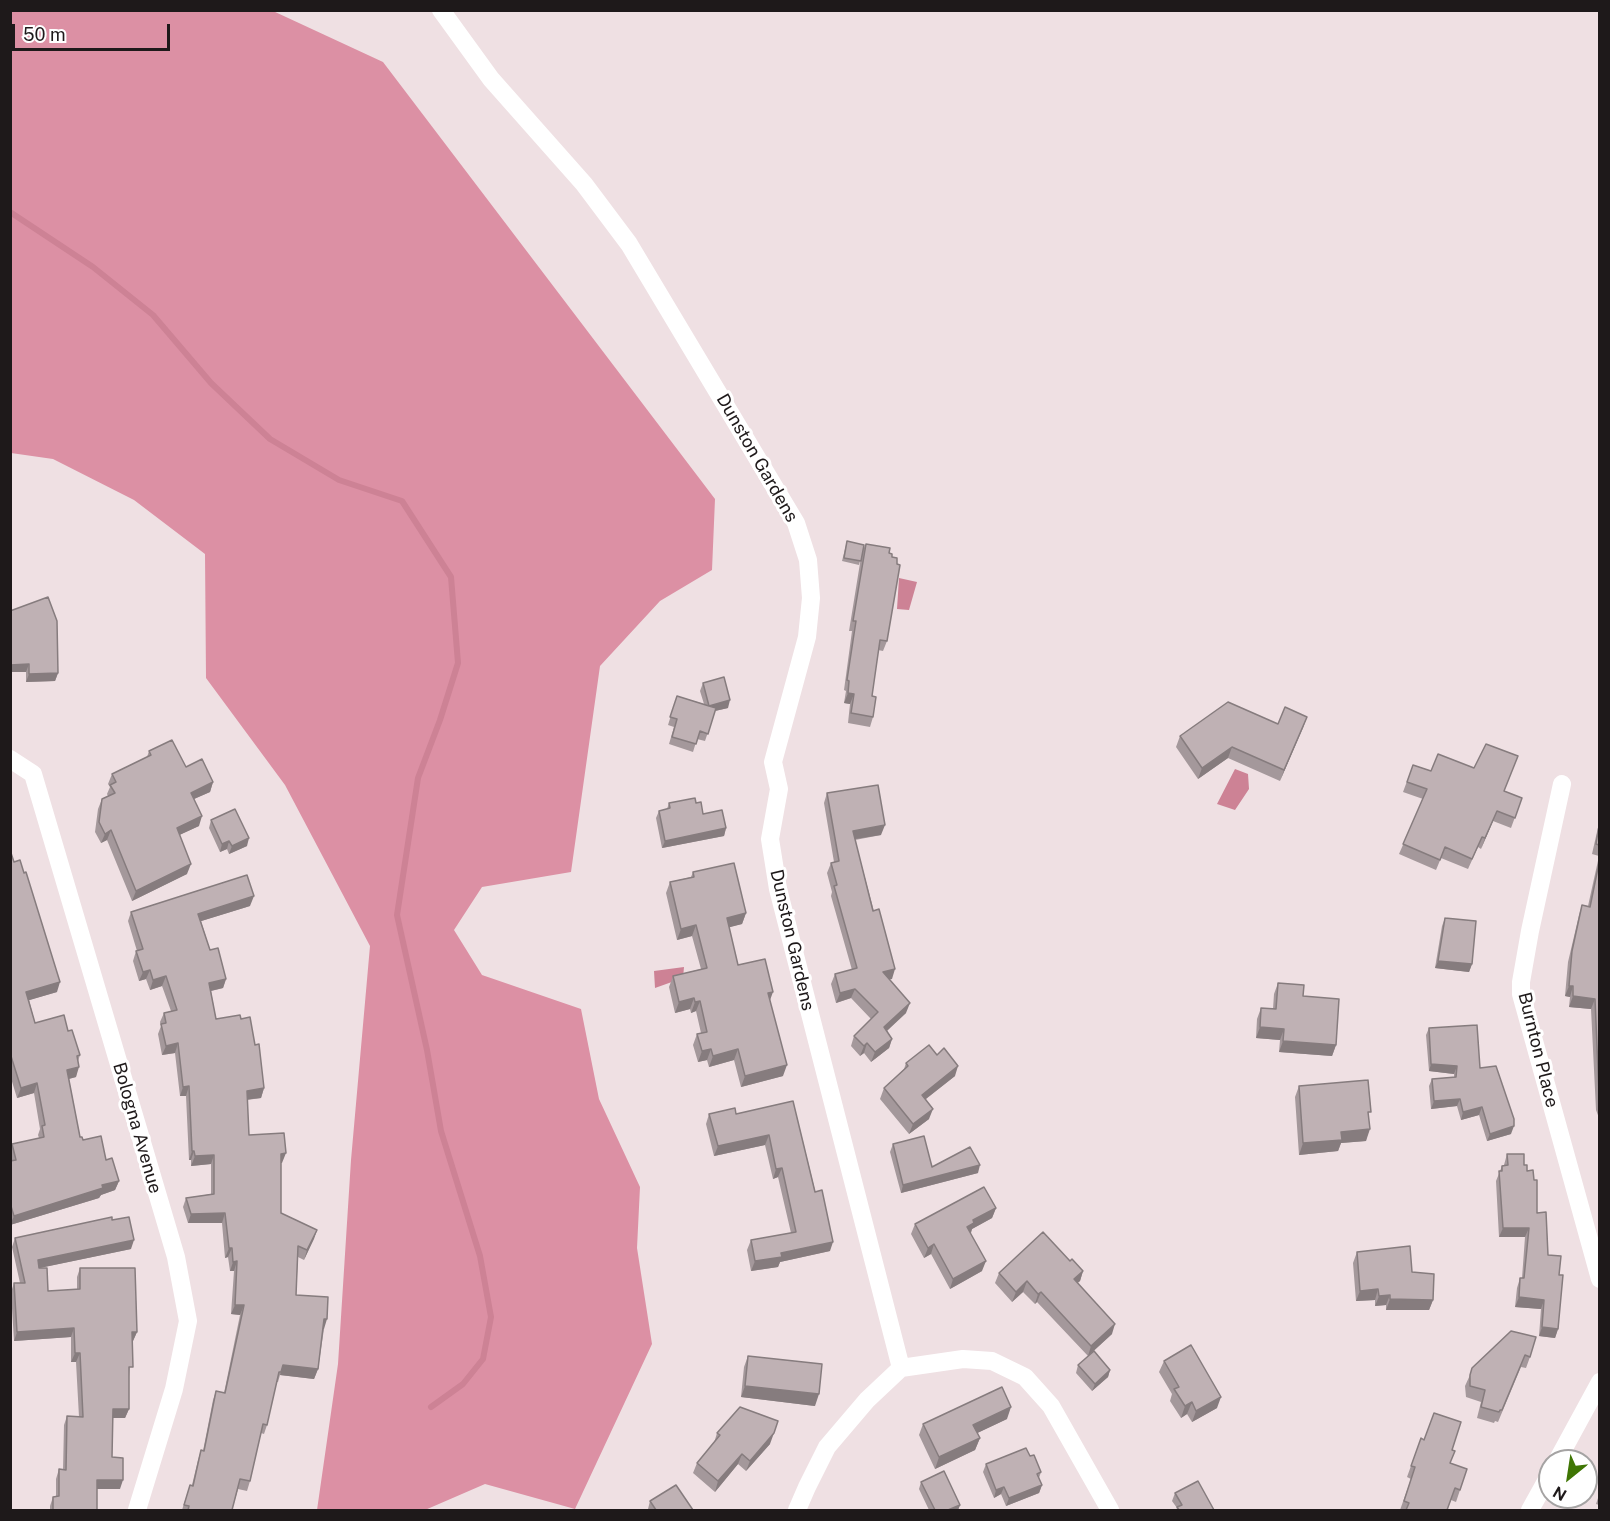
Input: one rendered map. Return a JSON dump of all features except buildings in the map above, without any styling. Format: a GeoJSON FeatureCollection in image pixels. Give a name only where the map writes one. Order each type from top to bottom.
{"type":"FeatureCollection","features":[{"type":"Feature","properties":{"kind":"street","name":"Dunston Gardens"},"geometry":{"type":"LineString","coordinates":[[441,10],[491,79],[584,184],[629,244],[796,523],[808,560],[811,598],[807,637],[773,762],[779,789],[770,839],[778,890],[901,1368]]}},
{"type":"Feature","properties":{"kind":"street","name":"Bologna Avenue"},"geometry":{"type":"LineString","coordinates":[[10,759],[33,774],[176,1257],[188,1321],[174,1389],[137,1510]]}},
{"type":"Feature","properties":{"kind":"street","name":"Burnton Place"},"geometry":{"type":"LineString","coordinates":[[1562,784],[1530,931],[1521,994],[1599,1279]]}},
{"type":"Feature","properties":{"kind":"street"},"geometry":{"type":"LineString","coordinates":[[797,1510],[827,1447],[867,1400],[901,1368],[963,1359],[992,1361],[1025,1377],[1051,1406],[1110,1510]]}},
{"type":"Feature","properties":{"kind":"street"},"geometry":{"type":"LineString","coordinates":[[1563,1449],[1599,1382]]}},
{"type":"Feature","properties":{"kind":"street"},"geometry":{"type":"LineString","coordinates":[[1530,1510],[1538,1496]]}},
{"type":"Feature","properties":{"kind":"shaded area"},"geometry":{"type":"Polygon","coordinates":[[[11,10],[273,11],[383,62],[715,499],[712,570],[660,601],[600,666],[571,872],[482,887],[454,930],[482,975],[581,1009],[599,1099],[640,1187],[637,1248],[652,1344],[575,1509],[485,1484],[425,1510],[317,1510],[338,1364],[351,1160],[370,946],[285,785],[206,678],[205,554],[134,500],[53,459],[11,453],[11,10]]]}},
{"type":"Feature","properties":{"kind":"shaded area"},"geometry":{"type":"Polygon","coordinates":[[[899,578],[917,582],[909,610],[897,609],[899,578]]]}},
{"type":"Feature","properties":{"kind":"shaded area"},"geometry":{"type":"Polygon","coordinates":[[[1235,769],[1248,774],[1249,789],[1235,810],[1217,804],[1235,769]]]}},
{"type":"Feature","properties":{"kind":"shaded area"},"geometry":{"type":"Polygon","coordinates":[[[684,967],[683,978],[655,988],[654,971],[684,967]]]}},
{"type":"Feature","properties":{"kind":"waterway"},"geometry":{"type":"LineString","coordinates":[[10,212],[93,267],[153,315],[211,383],[270,439],[339,480],[402,501],[451,577],[458,663],[418,778],[397,915],[427,1050],[441,1131],[480,1256],[491,1317],[483,1359],[463,1384],[431,1407]]}}]}
